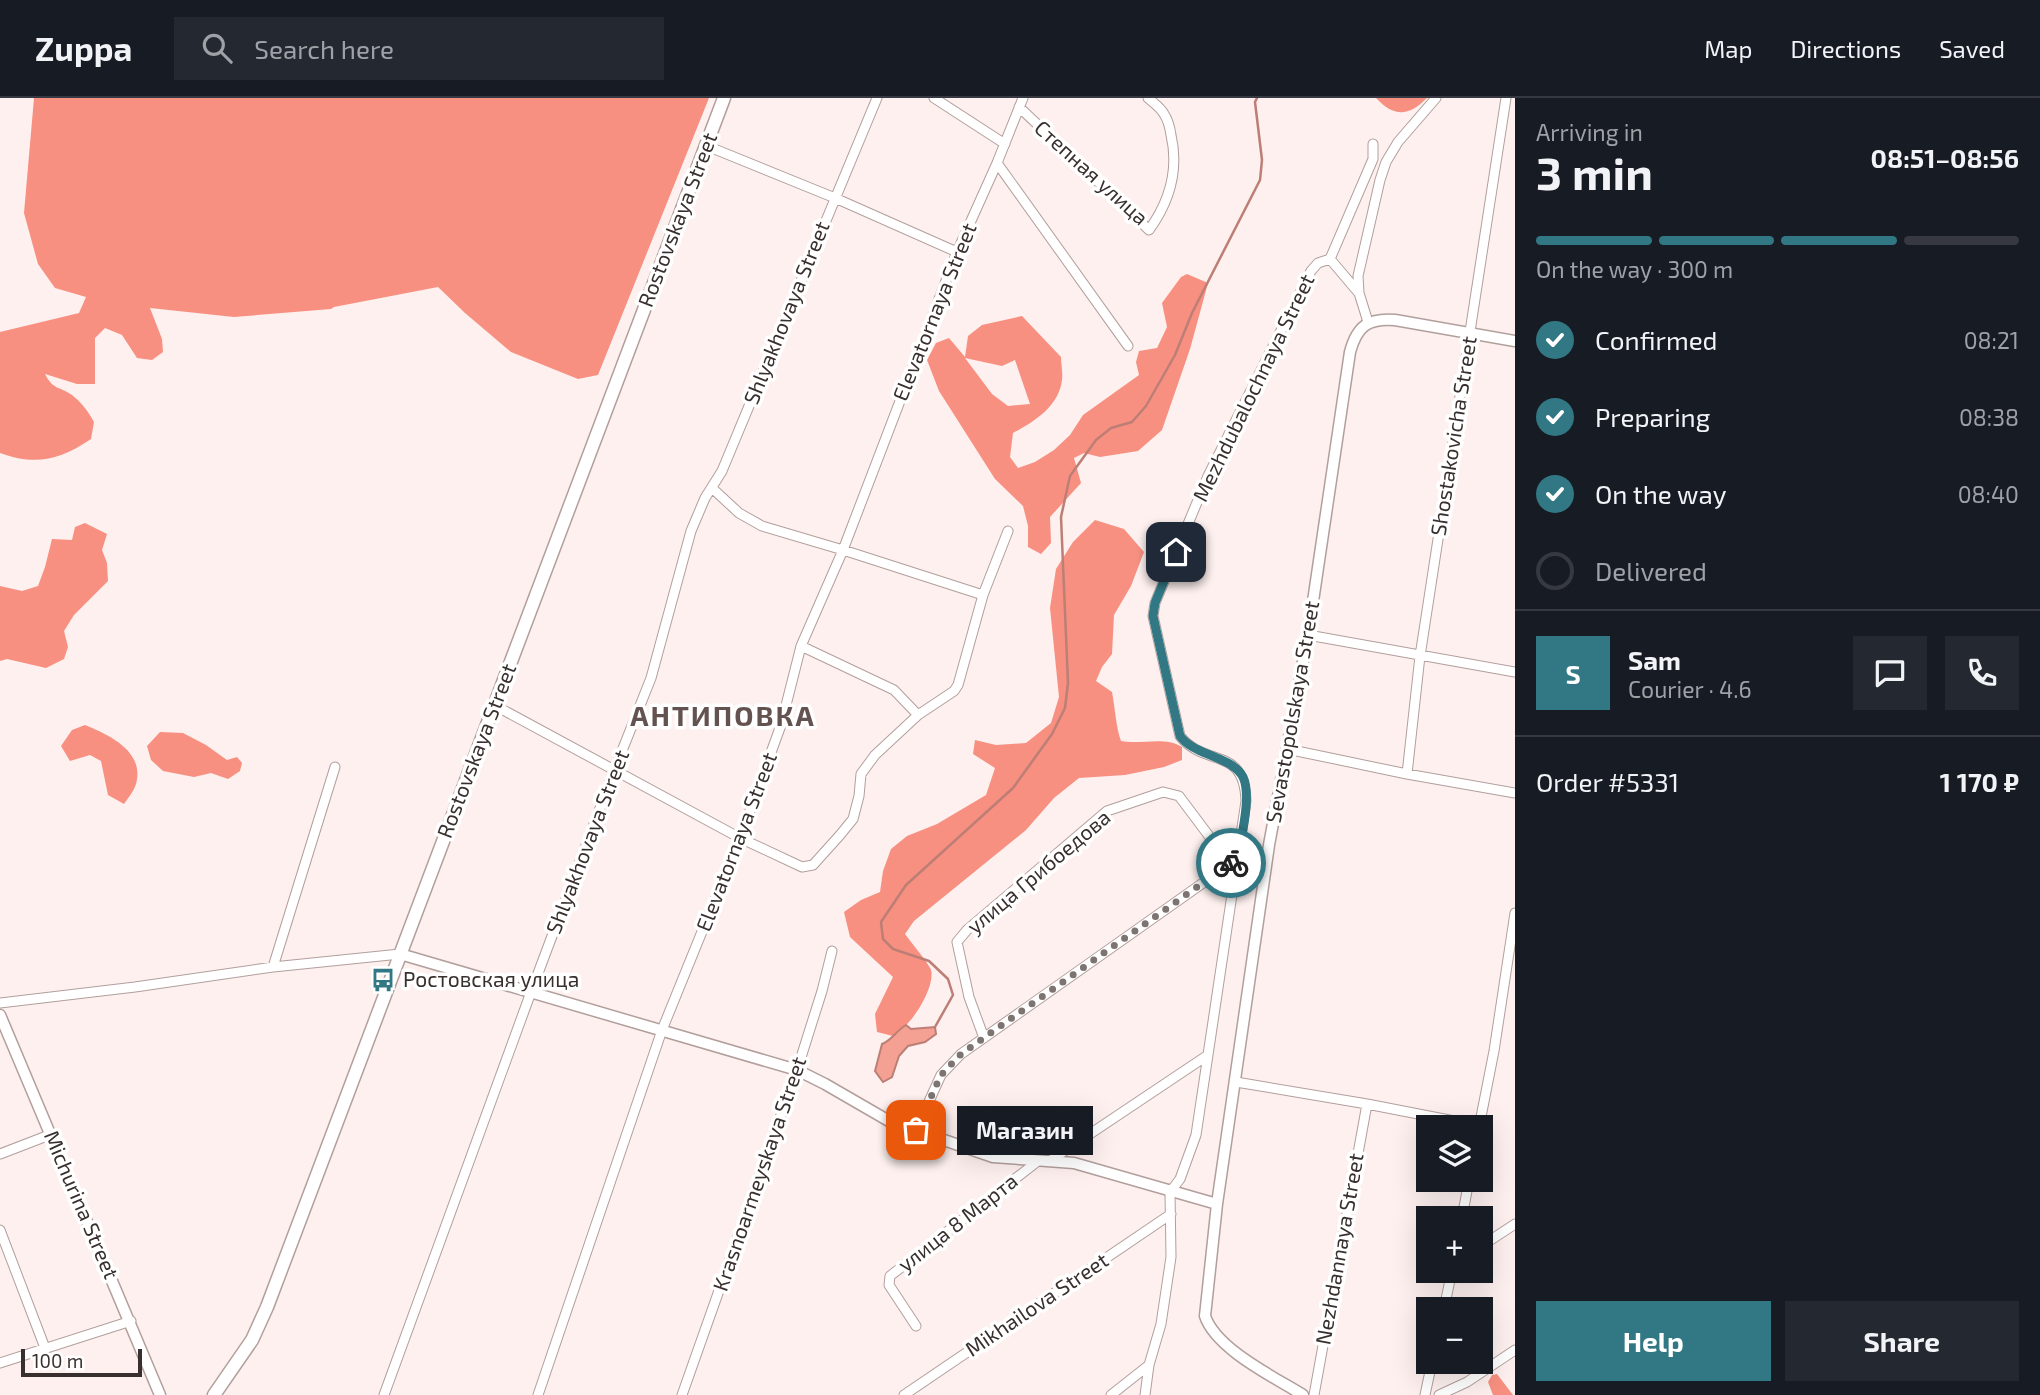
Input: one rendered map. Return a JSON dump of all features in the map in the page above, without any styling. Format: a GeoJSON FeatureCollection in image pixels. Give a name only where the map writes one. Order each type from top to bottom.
{"type":"FeatureCollection","features":[{"type":"Feature","properties":{"kind":"main road","name":"Rostovskaya Street"},"geometry":{"type":"LineString","coordinates":[[214,1395],[242,1356],[261,1321],[724,98]]}},
{"type":"Feature","properties":{"kind":"street","name":"Shlyakhovaya Street"},"geometry":{"type":"LineString","coordinates":[[384,1395],[531,992],[651,678],[691,531],[700,509],[722,471],[877,98]]}},
{"type":"Feature","properties":{"kind":"street"},"geometry":{"type":"LineString","coordinates":[[934,98],[1004,144]]}},
{"type":"Feature","properties":{"kind":"street","name":"Степная улица"},"geometry":{"type":"LineString","coordinates":[[1021,102],[1149,230],[1166,201],[1175,171],[1175,153],[1164,113],[1148,98]]}},
{"type":"Feature","properties":{"kind":"street"},"geometry":{"type":"LineString","coordinates":[[1436,98],[1398,142],[1386,162],[1380,180],[1358,276],[1359,293],[1368,323],[1395,320],[1515,341]]}},
{"type":"Feature","properties":{"kind":"street","name":"Shostakovicha Street"},"geometry":{"type":"LineString","coordinates":[[1407,774],[1420,656],[1506,98]]}},
{"type":"Feature","properties":{"kind":"street","name":"Elevatornaya Street"},"geometry":{"type":"LineString","coordinates":[[538,1395],[662,1030],[740,838],[781,725],[801,646],[843,550],[957,252],[1021,102]]}},
{"type":"Feature","properties":{"kind":"street"},"geometry":{"type":"LineString","coordinates":[[1359,293],[1330,259],[1373,159],[1373,144]]}},
{"type":"Feature","properties":{"kind":"street"},"geometry":{"type":"LineString","coordinates":[[707,146],[957,252]]}},
{"type":"Feature","properties":{"kind":"street"},"geometry":{"type":"LineString","coordinates":[[997,163],[1128,346]]}},
{"type":"Feature","properties":{"kind":"street","name":"Mezhdubalochnaya Street"},"geometry":{"type":"LineString","coordinates":[[1234,861],[1246,801],[1246,786],[1243,777],[1230,764],[1193,747],[1180,736],[1153,616],[1155,603],[1208,476],[1311,271],[1318,263],[1330,259]]}},
{"type":"Feature","properties":{"kind":"street","name":"Sevastopolskaya Street"},"geometry":{"type":"LineString","coordinates":[[1303,1395],[1216,1337],[1205,1316],[1217,1204],[1269,845],[1308,635],[1350,352],[1357,333],[1368,323]]}},
{"type":"Feature","properties":{"kind":"street"},"geometry":{"type":"LineString","coordinates":[[712,488],[738,513],[762,526],[983,595]]}},
{"type":"Feature","properties":{"kind":"street"},"geometry":{"type":"LineString","coordinates":[[494,705],[740,838],[802,867],[813,864],[853,818],[861,774],[875,755],[918,715],[949,695],[958,685],[983,595],[1008,531]]}},
{"type":"Feature","properties":{"kind":"street"},"geometry":{"type":"LineString","coordinates":[[1308,635],[1515,672]]}},
{"type":"Feature","properties":{"kind":"street"},"geometry":{"type":"LineString","coordinates":[[801,646],[894,690],[918,715]]}},
{"type":"Feature","properties":{"kind":"street"},"geometry":{"type":"LineString","coordinates":[[1287,749],[1515,793]]}},
{"type":"Feature","properties":{"kind":"street"},"geometry":{"type":"LineString","coordinates":[[273,967],[335,768]]}},
{"type":"Feature","properties":{"kind":"street","name":"улица Грибоедова"},"geometry":{"type":"LineString","coordinates":[[984,1038],[969,997],[957,942],[967,930],[1107,811],[1163,792],[1179,796],[1234,861]]}},
{"type":"Feature","properties":{"kind":"street"},"geometry":{"type":"LineString","coordinates":[[916,1130],[941,1075],[961,1054],[1234,861]]}},
{"type":"Feature","properties":{"kind":"street"},"geometry":{"type":"LineString","coordinates":[[1145,1395],[1149,1365],[1161,1324],[1171,1257],[1170,1192],[1180,1179],[1196,1135],[1234,861]]}},
{"type":"Feature","properties":{"kind":"street"},"geometry":{"type":"LineString","coordinates":[[1481,1115],[1515,913]]}},
{"type":"Feature","properties":{"kind":"street","name":"Krasnoarmeyskaya Street"},"geometry":{"type":"LineString","coordinates":[[682,1395],[797,1070],[832,951]]}},
{"type":"Feature","properties":{"kind":"street"},"geometry":{"type":"LineString","coordinates":[[0,1003],[273,967],[400,954],[797,1070],[889,1121],[993,1157],[1074,1163],[1217,1204]]}},
{"type":"Feature","properties":{"kind":"street","name":"Michurina Street"},"geometry":{"type":"LineString","coordinates":[[0,1015],[160,1395]]}},
{"type":"Feature","properties":{"kind":"street"},"geometry":{"type":"LineString","coordinates":[[1051,1160],[1208,1055]]}},
{"type":"Feature","properties":{"kind":"street"},"geometry":{"type":"LineString","coordinates":[[1236,1082],[1423,1115]]}},
{"type":"Feature","properties":{"kind":"street","name":"Nezhdannaya Street"},"geometry":{"type":"LineString","coordinates":[[1314,1395],[1367,1104]]}},
{"type":"Feature","properties":{"kind":"street"},"geometry":{"type":"LineString","coordinates":[[0,1154],[52,1134]]}},
{"type":"Feature","properties":{"kind":"street","name":"улица 8 Марта"},"geometry":{"type":"LineString","coordinates":[[916,1326],[890,1285],[890,1276],[1038,1161]]}},
{"type":"Feature","properties":{"kind":"street","name":"Mikhailova Street"},"geometry":{"type":"LineString","coordinates":[[904,1395],[1171,1214]]}},
{"type":"Feature","properties":{"kind":"street"},"geometry":{"type":"LineString","coordinates":[[1493,1238],[1515,1224]]}},
{"type":"Feature","properties":{"kind":"street"},"geometry":{"type":"LineString","coordinates":[[0,1230],[45,1348]]}},
{"type":"Feature","properties":{"kind":"street"},"geometry":{"type":"LineString","coordinates":[[0,1363],[131,1321]]}},
{"type":"Feature","properties":{"kind":"street"},"geometry":{"type":"LineString","coordinates":[[1439,1395],[1467,1382],[1515,1350]]}},
{"type":"Feature","properties":{"kind":"street"},"geometry":{"type":"LineString","coordinates":[[1111,1395],[1149,1365]]}},
{"type":"Feature","properties":{"kind":"street"},"geometry":{"type":"LineString","coordinates":[[1425,1395],[1429,1374]]}},
{"type":"Feature","properties":{"kind":"shaded area"},"geometry":{"type":"Polygon","coordinates":[[[34,98],[709,98],[598,375],[578,379],[511,352],[438,287],[331,309],[234,317],[150,308],[162,339],[163,352],[152,360],[137,358],[122,335],[105,328],[95,338],[95,384],[77,384],[45,374],[54,385],[79,401],[94,422],[91,439],[69,452],[36,460],[0,453],[0,332],[79,313],[86,297],[55,288],[38,264],[24,213],[34,98]]]}},
{"type":"Feature","properties":{"kind":"shaded area"},"geometry":{"type":"Polygon","coordinates":[[[1376,98],[1427,98],[1414,109],[1401,112],[1389,109],[1376,98]]]}},
{"type":"Feature","properties":{"kind":"shaded area"},"geometry":{"type":"Polygon","coordinates":[[[1187,274],[1208,283],[1190,349],[1162,430],[1138,451],[1100,457],[1084,453],[1074,458],[1081,483],[1050,517],[1051,543],[1041,554],[1028,547],[1028,526],[1023,506],[995,479],[939,391],[927,360],[936,343],[949,338],[965,357],[968,336],[982,325],[1022,316],[1061,357],[1062,380],[1056,398],[1037,418],[1013,433],[1010,457],[1018,468],[1035,462],[1054,450],[1070,435],[1083,415],[1139,375],[1136,362],[1139,351],[1157,348],[1167,327],[1162,303],[1181,277],[1187,274]],[[965,358],[992,394],[1008,406],[1030,404],[1015,360],[1002,366],[965,358]]]}},
{"type":"Feature","properties":{"kind":"shaded area"},"geometry":{"type":"Polygon","coordinates":[[[1095,520],[1124,529],[1144,552],[1131,586],[1114,615],[1112,654],[1096,681],[1112,692],[1121,741],[1160,741],[1175,744],[1182,747],[1182,760],[1164,767],[1125,775],[1079,778],[1054,798],[1026,830],[914,921],[905,934],[931,970],[928,991],[910,1020],[893,1036],[877,1032],[875,1014],[893,977],[850,937],[844,912],[861,900],[880,892],[883,871],[891,849],[907,836],[937,824],[986,795],[995,768],[973,754],[975,740],[996,745],[1026,743],[1051,723],[1059,697],[1050,608],[1056,569],[1073,542],[1095,520]]]}},
{"type":"Feature","properties":{"kind":"shaded area"},"geometry":{"type":"Polygon","coordinates":[[[85,523],[107,534],[102,550],[107,563],[108,581],[74,615],[64,631],[68,647],[64,659],[46,668],[7,659],[0,661],[0,586],[22,591],[38,586],[52,539],[72,540],[75,527],[85,523]]]}},
{"type":"Feature","properties":{"kind":"shaded area"},"geometry":{"type":"Polygon","coordinates":[[[85,725],[114,739],[130,753],[135,762],[136,784],[124,804],[108,795],[101,761],[90,755],[70,761],[61,746],[72,730],[85,725]]]}},
{"type":"Feature","properties":{"kind":"shaded area"},"geometry":{"type":"Polygon","coordinates":[[[160,732],[183,733],[227,760],[237,757],[242,763],[240,771],[228,779],[211,773],[194,777],[163,771],[151,760],[147,746],[160,732]]]}},
{"type":"Feature","properties":{"kind":"shaded area"},"geometry":{"type":"Polygon","coordinates":[[[906,1025],[911,1029],[935,1027],[936,1034],[925,1042],[908,1046],[899,1056],[892,1077],[883,1082],[875,1071],[882,1044],[906,1025]]]}},
{"type":"Feature","properties":{"kind":"shaded area"},"geometry":{"type":"Polygon","coordinates":[[[1497,1374],[1513,1395],[1493,1395],[1488,1382],[1492,1375],[1497,1374]]]}},
{"type":"Feature","properties":{"kind":"waterway"},"geometry":{"type":"LineString","coordinates":[[935,1027],[953,995],[948,979],[929,961],[893,949],[883,939],[881,922],[906,885],[1013,788],[1052,734],[1065,708],[1068,683],[1061,517],[1070,476],[1096,440],[1111,428],[1132,422],[1146,406],[1175,355],[1192,313],[1260,180],[1262,160],[1255,102],[1257,98]]}},
{"type":"Feature","properties":{"kind":"way so far"},"geometry":{"type":"LineString","coordinates":[[916,1130],[941,1075],[961,1054],[1231,863]]}},
{"type":"Feature","properties":{"kind":"place","name":"Ростовская улица"},"geometry":{"type":"Point","coordinates":[383,980]}},
{"type":"Feature","properties":{"kind":"place","name":"Магазин"},"geometry":{"type":"Point","coordinates":[916,1130]}},
{"type":"Feature","properties":{"kind":"district","name":"АНТИПОВКА"},"geometry":{"type":"Point","coordinates":[723,716]}},
{"type":"Feature","properties":{"kind":"route"},"geometry":{"type":"LineString","coordinates":[[1176,552],[1155,603],[1153,616],[1180,736],[1193,747],[1238,770],[1246,786],[1238,858],[1231,863]]}}]}
